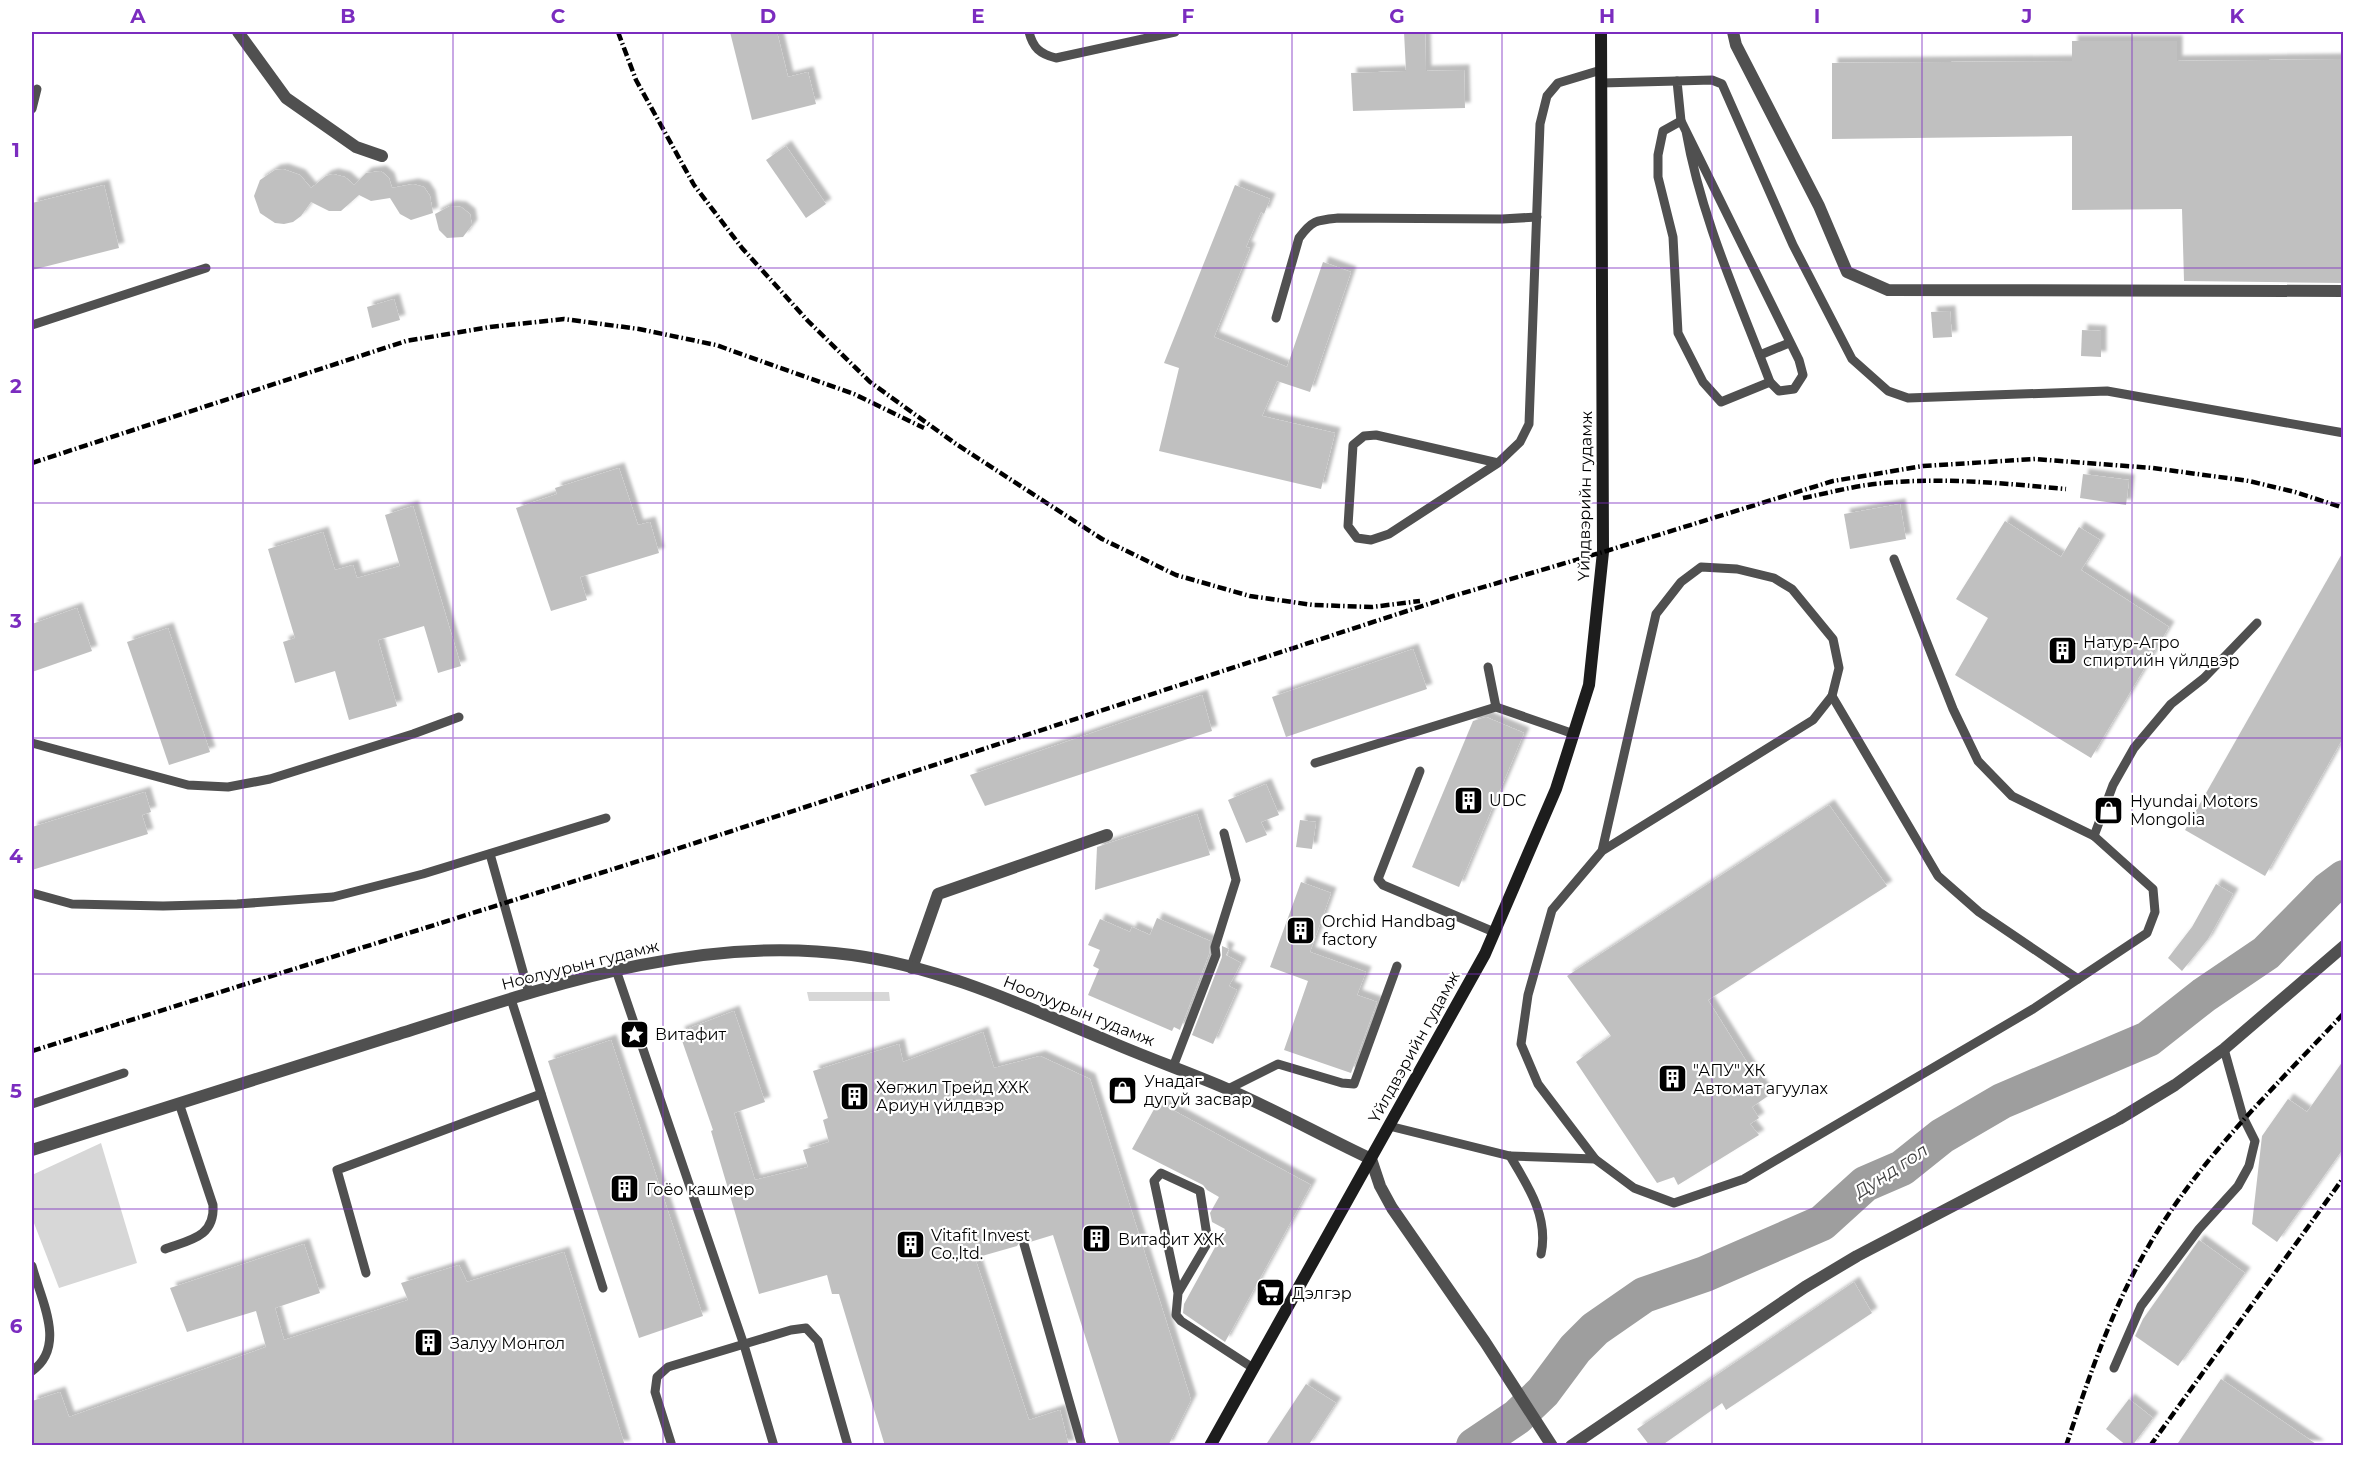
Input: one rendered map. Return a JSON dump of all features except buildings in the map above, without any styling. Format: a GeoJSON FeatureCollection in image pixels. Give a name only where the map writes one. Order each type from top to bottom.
{"type":"FeatureCollection","features":[{"type":"Feature","properties":{"kind":"main road","name":"Yйлдвэрийн гудамж"},"geometry":{"type":"LineString","coordinates":[[1210,1446],[1485,954],[1556,789],[1589,686],[1603,552],[1602,32]]}},
{"type":"Feature","properties":{"kind":"street"},"geometry":{"type":"LineString","coordinates":[[238,32],[286,98],[356,147],[382,156]]}},
{"type":"Feature","properties":{"kind":"street"},"geometry":{"type":"LineString","coordinates":[[1734,32],[1736,45],[1819,206],[1847,272],[1888,290],[2343,291]]}},
{"type":"Feature","properties":{"kind":"street"},"geometry":{"type":"LineString","coordinates":[[912,968],[938,894],[1107,835]]}},
{"type":"Feature","properties":{"kind":"street"},"geometry":{"type":"LineString","coordinates":[[1571,1446],[1814,1282],[1857,1256],[1939,1215],[2147,1103],[2175,1085],[2224,1049],[2343,945]]}},
{"type":"Feature","properties":{"kind":"street","name":"Ноолуурын гудамж"},"geometry":{"type":"LineString","coordinates":[[32,1150],[529,993],[616,970],[669,959],[731,951],[791,950],[854,955],[912,968],[1014,1001],[1228,1089],[1371,1160]]}},
{"type":"Feature","properties":{"kind":"street"},"geometry":{"type":"LineString","coordinates":[[1371,1160],[1389,1203],[1485,1342],[1551,1444]]}},
{"type":"Feature","properties":{"kind":"lane"},"geometry":{"type":"LineString","coordinates":[[1029,32],[1032,45],[1043,55],[1056,58],[1175,32]]}},
{"type":"Feature","properties":{"kind":"lane"},"geometry":{"type":"LineString","coordinates":[[1498,463],[1376,435],[1364,436],[1353,445],[1348,526],[1357,538],[1371,540],[1389,534],[1498,463],[1520,442],[1529,424],[1540,124],[1547,96],[1558,82],[1601,76],[1677,81],[1712,80],[1722,84],[1793,244],[1852,359],[1888,391],[1908,398],[2108,391],[2343,433]]}},
{"type":"Feature","properties":{"kind":"lane"},"geometry":{"type":"LineString","coordinates":[[1677,81],[1681,121],[1686,131],[1789,343],[1799,360],[1803,375],[1794,389],[1779,391],[1770,382],[1717,245],[1691,163],[1686,131]]}},
{"type":"Feature","properties":{"kind":"lane"},"geometry":{"type":"LineString","coordinates":[[32,109],[37,89]]}},
{"type":"Feature","properties":{"kind":"lane"},"geometry":{"type":"LineString","coordinates":[[1681,121],[1664,131],[1658,155],[1658,177],[1673,237],[1678,333],[1703,382],[1721,402],[1770,382]]}},
{"type":"Feature","properties":{"kind":"lane"},"geometry":{"type":"LineString","coordinates":[[1276,318],[1299,238],[1316,220],[1538,217]]}},
{"type":"Feature","properties":{"kind":"lane"},"geometry":{"type":"LineString","coordinates":[[32,325],[207,268]]}},
{"type":"Feature","properties":{"kind":"lane"},"geometry":{"type":"LineString","coordinates":[[1760,356],[1789,343]]}},
{"type":"Feature","properties":{"kind":"lane"},"geometry":{"type":"LineString","coordinates":[[1602,851],[1656,615],[1681,582],[1701,567],[1737,569],[1774,578],[1792,590],[1833,639],[1839,668],[1832,696],[1813,720],[1602,851],[1552,910],[1528,994],[1521,1044],[1538,1084],[1595,1160],[1634,1188],[1674,1203],[1744,1179],[2033,1009],[2147,933],[2155,912],[2153,889],[2094,836],[2012,796],[1978,761],[1953,709],[1894,559]]}},
{"type":"Feature","properties":{"kind":"lane"},"geometry":{"type":"LineString","coordinates":[[2094,836],[2113,785],[2134,748],[2171,704],[2204,678],[2257,623]]}},
{"type":"Feature","properties":{"kind":"lane"},"geometry":{"type":"LineString","coordinates":[[1488,667],[1496,707]]}},
{"type":"Feature","properties":{"kind":"lane"},"geometry":{"type":"LineString","coordinates":[[1832,696],[1938,876],[1979,912],[2078,979]]}},
{"type":"Feature","properties":{"kind":"lane"},"geometry":{"type":"LineString","coordinates":[[1315,763],[1496,707],[1574,734]]}},
{"type":"Feature","properties":{"kind":"lane"},"geometry":{"type":"LineString","coordinates":[[32,743],[188,785],[228,787],[270,779],[413,734],[459,717]]}},
{"type":"Feature","properties":{"kind":"lane"},"geometry":{"type":"LineString","coordinates":[[1420,771],[1378,879],[1383,885],[1494,932]]}},
{"type":"Feature","properties":{"kind":"lane"},"geometry":{"type":"LineString","coordinates":[[32,893],[72,904],[163,906],[321,898],[423,874],[606,818]]}},
{"type":"Feature","properties":{"kind":"lane"},"geometry":{"type":"LineString","coordinates":[[1173,1067],[1216,955],[1215,948],[1236,880],[1224,833]]}},
{"type":"Feature","properties":{"kind":"lane"},"geometry":{"type":"LineString","coordinates":[[490,854],[529,993]]}},
{"type":"Feature","properties":{"kind":"lane"},"geometry":{"type":"LineString","coordinates":[[1228,1089],[1278,1064],[1342,1083],[1354,1084],[1397,966]]}},
{"type":"Feature","properties":{"kind":"lane"},"geometry":{"type":"LineString","coordinates":[[616,970],[744,1346],[774,1446]]}},
{"type":"Feature","properties":{"kind":"lane"},"geometry":{"type":"LineString","coordinates":[[511,999],[603,1288]]}},
{"type":"Feature","properties":{"kind":"lane"},"geometry":{"type":"LineString","coordinates":[[2114,1368],[2141,1306],[2199,1229],[2238,1186],[2249,1166],[2255,1141],[2243,1116],[2224,1049]]}},
{"type":"Feature","properties":{"kind":"lane"},"geometry":{"type":"LineString","coordinates":[[32,1104],[124,1073]]}},
{"type":"Feature","properties":{"kind":"lane"},"geometry":{"type":"LineString","coordinates":[[366,1273],[337,1170],[541,1094]]}},
{"type":"Feature","properties":{"kind":"lane"},"geometry":{"type":"LineString","coordinates":[[165,1249],[202,1235],[214,1217],[213,1205],[179,1103]]}},
{"type":"Feature","properties":{"kind":"lane"},"geometry":{"type":"LineString","coordinates":[[1389,1126],[1510,1156],[1595,1160]]}},
{"type":"Feature","properties":{"kind":"lane"},"geometry":{"type":"LineString","coordinates":[[1510,1156],[1536,1198],[1544,1241],[1541,1254]]}},
{"type":"Feature","properties":{"kind":"lane"},"geometry":{"type":"LineString","coordinates":[[1178,1293],[1154,1181],[1161,1173],[1200,1191],[1208,1242],[1178,1293],[1175,1306],[1176,1315],[1181,1321],[1253,1368]]}},
{"type":"Feature","properties":{"kind":"lane"},"geometry":{"type":"LineString","coordinates":[[1024,1244],[1082,1446]]}},
{"type":"Feature","properties":{"kind":"lane"},"geometry":{"type":"LineString","coordinates":[[32,1266],[51,1332],[50,1348],[41,1365],[32,1371]]}},
{"type":"Feature","properties":{"kind":"lane"},"geometry":{"type":"LineString","coordinates":[[672,1446],[655,1392],[657,1377],[668,1367],[791,1330],[806,1329],[818,1341],[848,1446]]}},
{"type":"Feature","properties":{"kind":"shaded area"},"geometry":{"type":"Polygon","coordinates":[[[807,992],[889,992],[890,1001],[809,1001],[807,992]]]}},
{"type":"Feature","properties":{"kind":"shaded area"},"geometry":{"type":"Polygon","coordinates":[[[101,1143],[137,1263],[59,1288],[32,1218],[32,1175],[101,1143]]]}},
{"type":"Feature","properties":{"kind":"waterway","name":"Дунд гол"},"geometry":{"type":"LineString","coordinates":[[1474,1446],[1517,1417],[1543,1392],[1575,1349],[1595,1329],[1644,1295],[1705,1274],[1822,1223],[1865,1184],[1902,1168],[1942,1136],[2002,1101],[2148,1039],[2204,995],[2266,953],[2328,890],[2344,878]]}},
{"type":"Feature","properties":{"kind":"railway"},"geometry":{"type":"LineString","coordinates":[[618,32],[636,80],[694,185],[742,248],[808,321],[870,382],[956,444],[1102,539],[1176,575],[1250,596],[1313,605],[1372,607],[1420,601]]}},
{"type":"Feature","properties":{"kind":"railway"},"geometry":{"type":"LineString","coordinates":[[32,463],[406,341],[490,327],[564,319],[639,329],[716,345],[854,394],[924,428]]}},
{"type":"Feature","properties":{"kind":"railway"},"geometry":{"type":"LineString","coordinates":[[32,1051],[658,855],[1453,596],[1833,481],[1923,466],[2035,459],[2153,468],[2249,481],[2295,492],[2344,508]]}},
{"type":"Feature","properties":{"kind":"railway"},"geometry":{"type":"LineString","coordinates":[[1803,498],[1867,485],[1917,481],[1967,481],[2066,489]]}},
{"type":"Feature","properties":{"kind":"railway"},"geometry":{"type":"LineString","coordinates":[[2066,1446],[2112,1319],[2135,1271],[2168,1215],[2190,1184],[2239,1125],[2344,1013]]}},
{"type":"Feature","properties":{"kind":"railway"},"geometry":{"type":"LineString","coordinates":[[2150,1446],[2344,1177]]}},
{"type":"Feature","properties":{"kind":"place","name":"Натур-Агро спиртийн үйлдвэр"},"geometry":{"type":"Point","coordinates":[2062,651]}},
{"type":"Feature","properties":{"kind":"place","name":"UDC"},"geometry":{"type":"Point","coordinates":[1468,800]}},
{"type":"Feature","properties":{"kind":"place","name":"Hyundai Motors Mongolia"},"geometry":{"type":"Point","coordinates":[2109,810]}},
{"type":"Feature","properties":{"kind":"place","name":"Orchid Handbag factory"},"geometry":{"type":"Point","coordinates":[1301,930]}},
{"type":"Feature","properties":{"kind":"place","name":"Витафит"},"geometry":{"type":"Point","coordinates":[634,1034]}},
{"type":"Feature","properties":{"kind":"place","name":"\"АПУ\" ХК Автомат агуулах"},"geometry":{"type":"Point","coordinates":[1672,1079]}},
{"type":"Feature","properties":{"kind":"place","name":"Унадаг дугуй засвар"},"geometry":{"type":"Point","coordinates":[1123,1090]}},
{"type":"Feature","properties":{"kind":"place","name":"Хөгжил Трейд ХХК Ариун үйлдвэр"},"geometry":{"type":"Point","coordinates":[855,1096]}},
{"type":"Feature","properties":{"kind":"place","name":"Гоёо кашмер"},"geometry":{"type":"Point","coordinates":[625,1189]}},
{"type":"Feature","properties":{"kind":"place","name":"Витафит ХХК"},"geometry":{"type":"Point","coordinates":[1097,1239]}},
{"type":"Feature","properties":{"kind":"place","name":"Vitafit Invest Co.,ltd."},"geometry":{"type":"Point","coordinates":[910,1244]}},
{"type":"Feature","properties":{"kind":"place","name":"Дэлгэр"},"geometry":{"type":"Point","coordinates":[1271,1293]}},
{"type":"Feature","properties":{"kind":"place","name":"Залуу Монгол"},"geometry":{"type":"Point","coordinates":[429,1343]}}]}
